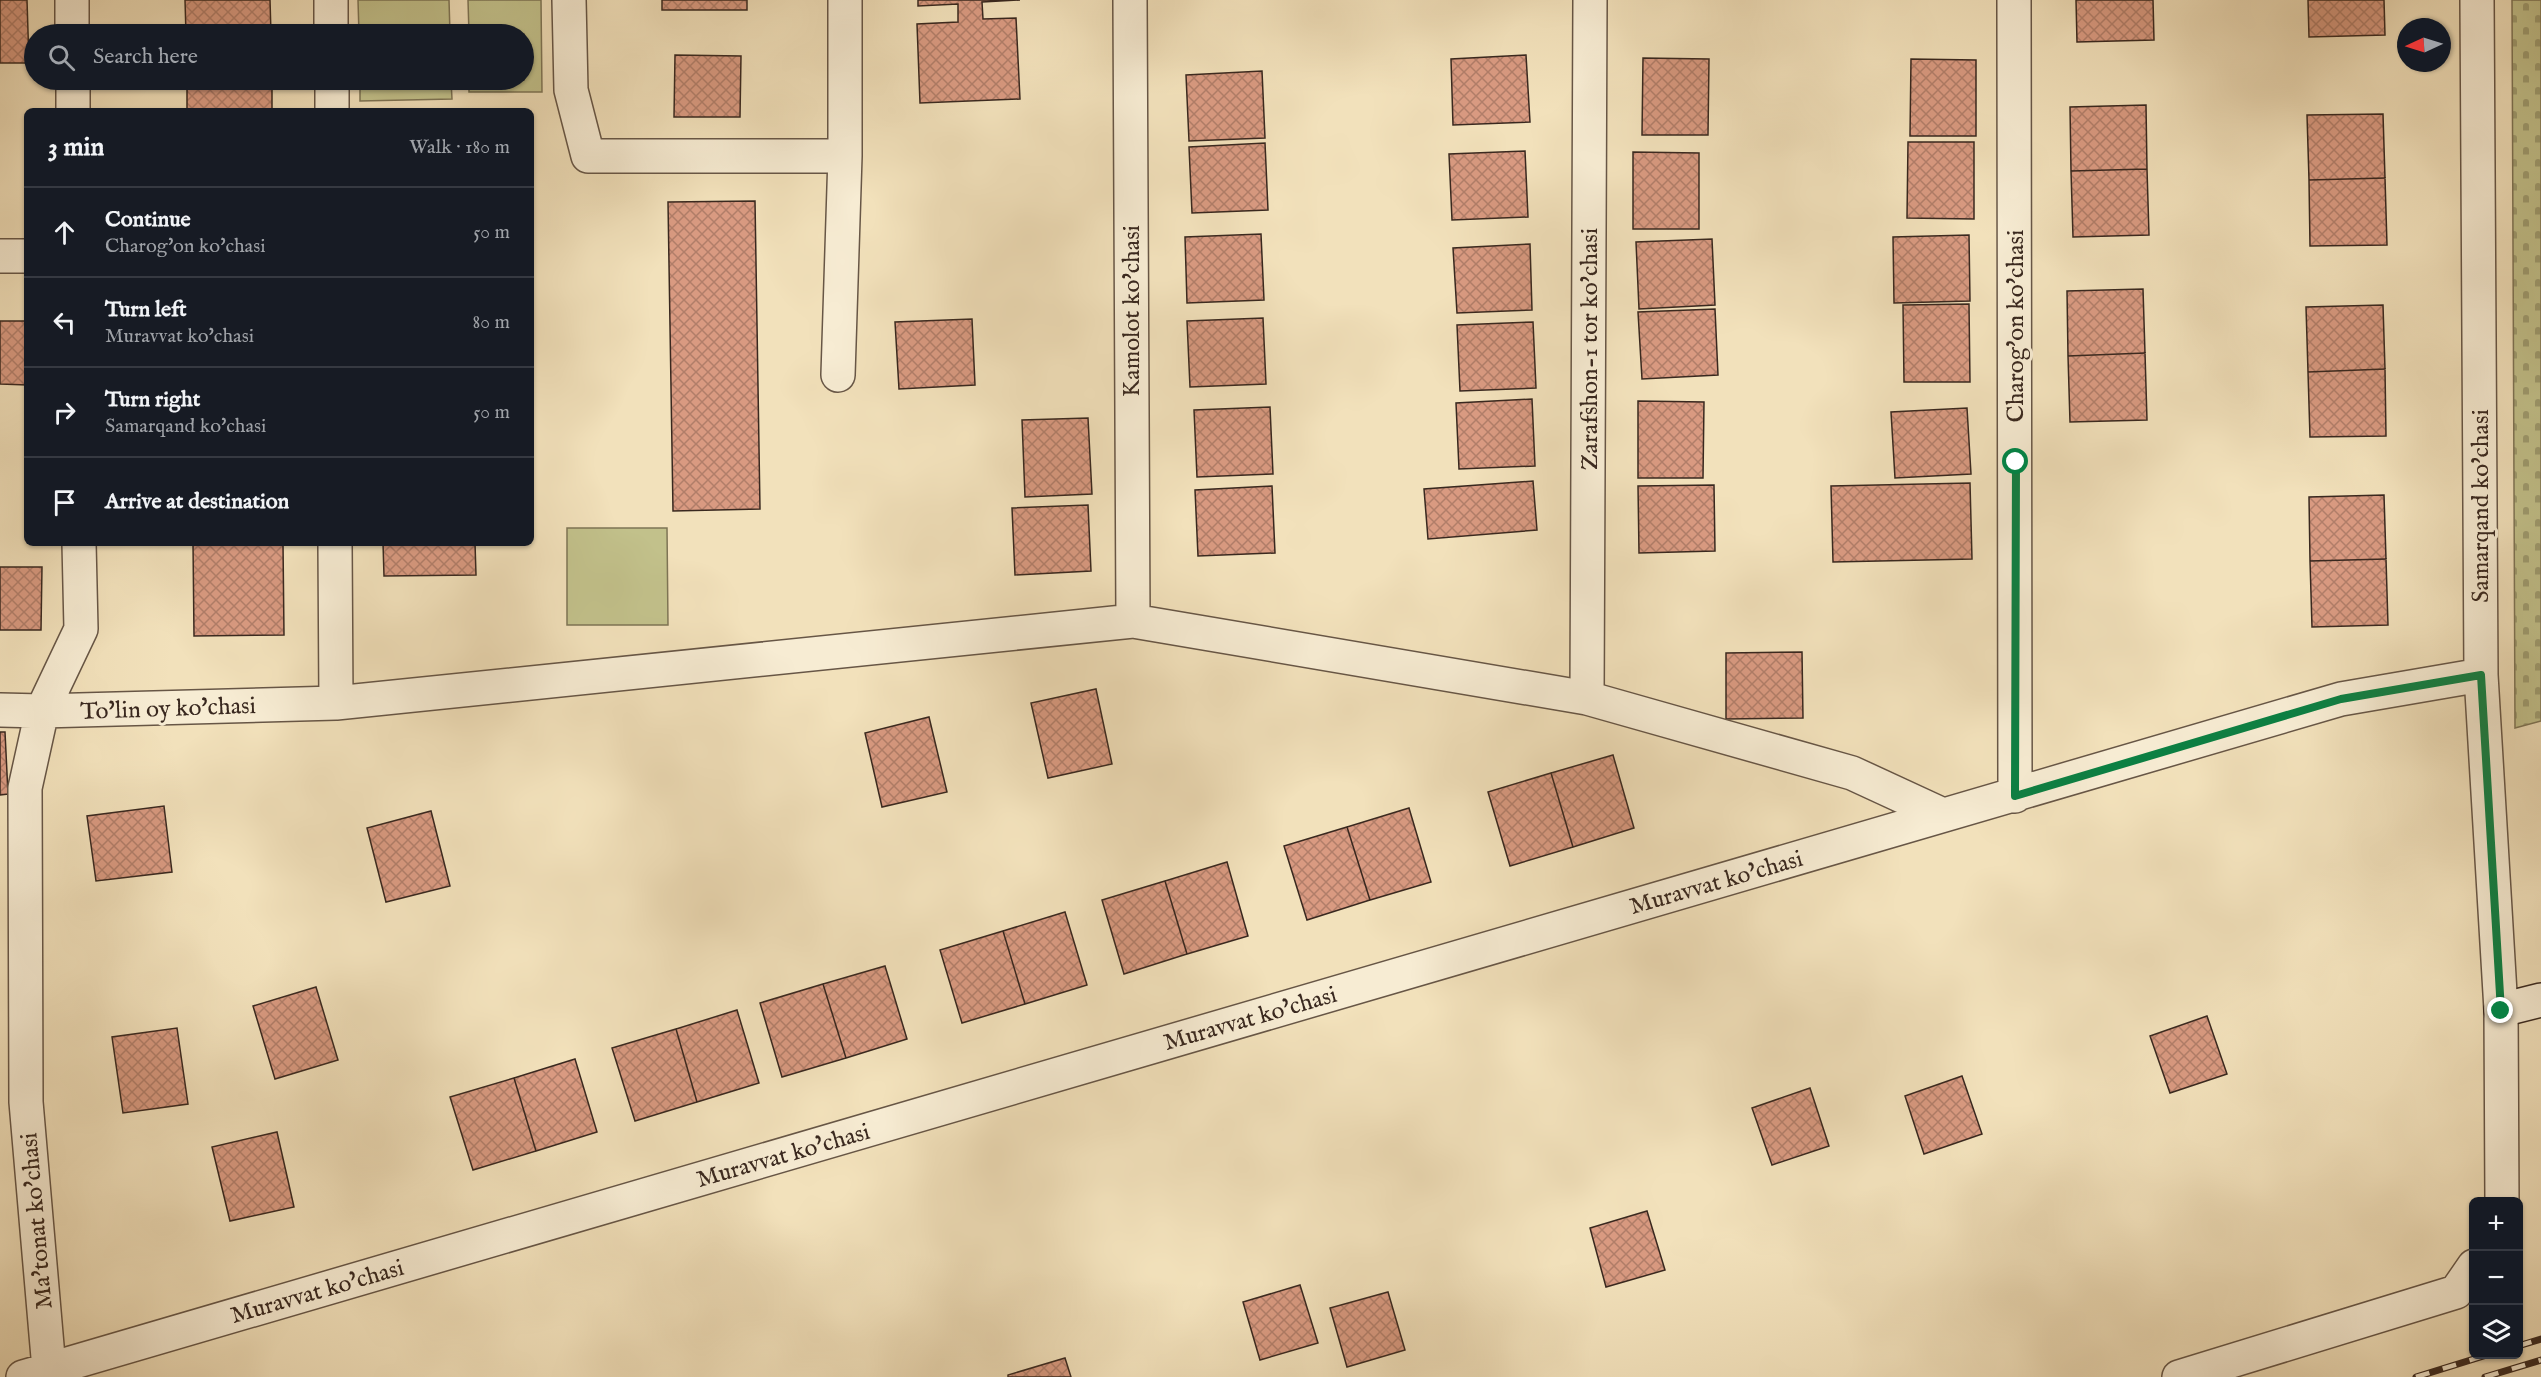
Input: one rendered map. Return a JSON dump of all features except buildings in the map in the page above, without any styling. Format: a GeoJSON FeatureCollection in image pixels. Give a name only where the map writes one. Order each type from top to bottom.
{"type":"FeatureCollection","features":[{"type":"Feature","properties":{"kind":"street"},"geometry":{"type":"LineString","coordinates":[[72,0],[72,24]]}},
{"type":"Feature","properties":{"kind":"street"},"geometry":{"type":"LineString","coordinates":[[331,0],[332,24]]}},
{"type":"Feature","properties":{"kind":"street"},"geometry":{"type":"LineString","coordinates":[[569,0],[571,90],[588,156],[845,156]]}},
{"type":"Feature","properties":{"kind":"street"},"geometry":{"type":"LineString","coordinates":[[838,375],[845,156],[845,0]]}},
{"type":"Feature","properties":{"kind":"street","name":"Kamolot ko'chasi"},"geometry":{"type":"LineString","coordinates":[[1130,0],[1133,621]]}},
{"type":"Feature","properties":{"kind":"street","name":"Zarafshon-1 tor ko'chasi"},"geometry":{"type":"LineString","coordinates":[[1587,698],[1590,0]]}},
{"type":"Feature","properties":{"kind":"street","name":"Charog'on ko'chasi"},"geometry":{"type":"LineString","coordinates":[[2014,0],[2015,796]]}},
{"type":"Feature","properties":{"kind":"street","name":"Samarqand ko'chasi"},"geometry":{"type":"LineString","coordinates":[[2477,0],[2481,675],[2501,1011],[2502,1197]]}},
{"type":"Feature","properties":{"kind":"street"},"geometry":{"type":"LineString","coordinates":[[72,90],[73,108]]}},
{"type":"Feature","properties":{"kind":"street"},"geometry":{"type":"LineString","coordinates":[[332,90],[332,108]]}},
{"type":"Feature","properties":{"kind":"street"},"geometry":{"type":"LineString","coordinates":[[0,256],[24,255]]}},
{"type":"Feature","properties":{"kind":"street","name":"Ma'tonat ko'chasi"},"geometry":{"type":"LineString","coordinates":[[36,1373],[13,1102],[25,788],[42,711],[81,629],[79,546]]}},
{"type":"Feature","properties":{"kind":"street"},"geometry":{"type":"LineString","coordinates":[[334,546],[336,703]]}},
{"type":"Feature","properties":{"kind":"street","name":"To'lin oy ko'chasi"},"geometry":{"type":"LineString","coordinates":[[0,710],[42,711],[336,703],[1133,621],[1587,698],[1852,773],[1943,816]]}},
{"type":"Feature","properties":{"kind":"street","name":"Muravvat ko'chasi"},"geometry":{"type":"LineString","coordinates":[[36,1373],[2341,699],[2481,675]]}},
{"type":"Feature","properties":{"kind":"street"},"geometry":{"type":"LineString","coordinates":[[2501,1011],[2541,1000]]}},
{"type":"Feature","properties":{"kind":"street"},"geometry":{"type":"LineString","coordinates":[[2179,1377],[2456,1292],[2469,1273]]}},
{"type":"Feature","properties":{"kind":"green space"},"geometry":{"type":"Polygon","coordinates":[[[358,0],[449,0],[450,24],[359,24],[358,0]]]}},
{"type":"Feature","properties":{"kind":"green space"},"geometry":{"type":"Polygon","coordinates":[[[468,0],[541,0],[542,92],[469,92],[469,90],[534,90],[534,24],[469,24],[468,0]]]}},
{"type":"Feature","properties":{"kind":"green space"},"geometry":{"type":"Polygon","coordinates":[[[2512,0],[2541,0],[2541,721],[2515,728],[2512,0]]]}},
{"type":"Feature","properties":{"kind":"green space"},"geometry":{"type":"Polygon","coordinates":[[[360,90],[452,90],[452,99],[360,101],[360,90]]]}},
{"type":"Feature","properties":{"kind":"green space"},"geometry":{"type":"Polygon","coordinates":[[[567,528],[667,528],[668,625],[567,625],[567,528]]]}},
{"type":"Feature","properties":{"kind":"railway"},"geometry":{"type":"LineString","coordinates":[[2523,1344],[2541,1339]]}},
{"type":"Feature","properties":{"kind":"railway"},"geometry":{"type":"LineString","coordinates":[[2416,1377],[2474,1359]]}},
{"type":"Feature","properties":{"kind":"railway"},"geometry":{"type":"LineString","coordinates":[[2485,1377],[2541,1360]]}},
{"type":"Feature","properties":{"kind":"route"},"geometry":{"type":"LineString","coordinates":[[2016,462],[2015,796],[2341,699],[2481,675],[2501,1011]]}}]}
